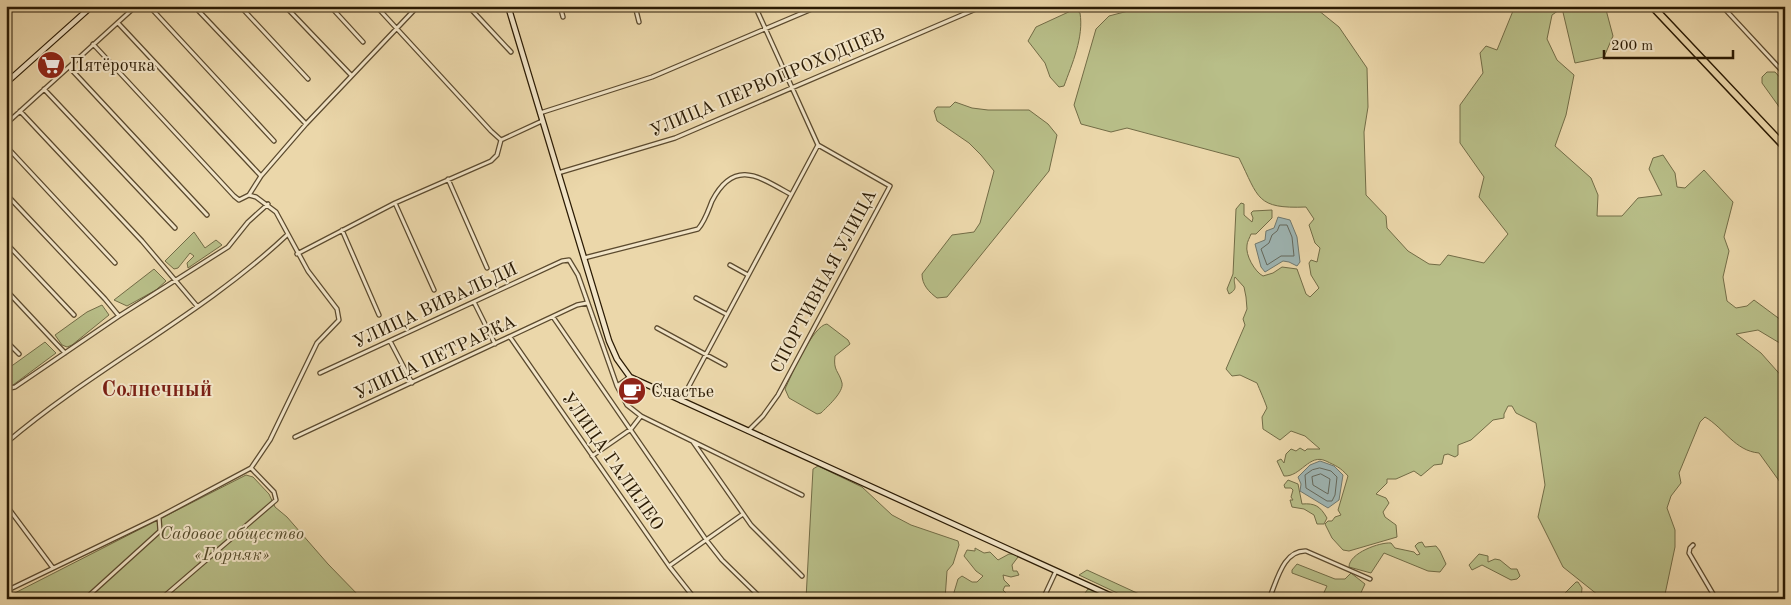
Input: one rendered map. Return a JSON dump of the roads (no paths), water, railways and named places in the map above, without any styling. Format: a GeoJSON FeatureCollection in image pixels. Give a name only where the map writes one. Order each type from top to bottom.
{"type":"FeatureCollection","features":[{"type":"Feature","properties":{"kind":"highway"},"geometry":{"type":"LineString","coordinates":[[1652,6],[1785,147]]}},
{"type":"Feature","properties":{"kind":"street"},"geometry":{"type":"LineString","coordinates":[[6,83],[92,6]]}},
{"type":"Feature","properties":{"kind":"street"},"geometry":{"type":"LineString","coordinates":[[6,124],[136,6]]}},
{"type":"Feature","properties":{"kind":"street"},"geometry":{"type":"LineString","coordinates":[[148,6],[274,141]]}},
{"type":"Feature","properties":{"kind":"street"},"geometry":{"type":"LineString","coordinates":[[194,6],[306,124]]}},
{"type":"Feature","properties":{"kind":"street"},"geometry":{"type":"LineString","coordinates":[[240,6],[308,79]]}},
{"type":"Feature","properties":{"kind":"street"},"geometry":{"type":"LineString","coordinates":[[285,6],[351,75]]}},
{"type":"Feature","properties":{"kind":"street"},"geometry":{"type":"LineString","coordinates":[[330,6],[363,42]]}},
{"type":"Feature","properties":{"kind":"street"},"geometry":{"type":"LineString","coordinates":[[376,6],[490,131],[501,140]]}},
{"type":"Feature","properties":{"kind":"street"},"geometry":{"type":"LineString","coordinates":[[93,44],[234,196],[243,200],[306,124],[418,6]]}},
{"type":"Feature","properties":{"kind":"street"},"geometry":{"type":"LineString","coordinates":[[468,6],[511,52]]}},
{"type":"Feature","properties":{"kind":"street"},"geometry":{"type":"LineString","coordinates":[[508,6],[609,341],[620,364],[630,377],[1118,599]]}},
{"type":"Feature","properties":{"kind":"street"},"geometry":{"type":"LineString","coordinates":[[560,6],[563,16]]}},
{"type":"Feature","properties":{"kind":"street"},"geometry":{"type":"LineString","coordinates":[[636,6],[639,22]]}},
{"type":"Feature","properties":{"kind":"street"},"geometry":{"type":"LineString","coordinates":[[680,401],[818,145],[756,6]]}},
{"type":"Feature","properties":{"kind":"street"},"geometry":{"type":"LineString","coordinates":[[540,114],[652,77],[819,6]]}},
{"type":"Feature","properties":{"kind":"street","name":"УЛИЦА ПЕРВОПРОХОДЦЕВ"},"geometry":{"type":"LineString","coordinates":[[558,173],[675,138],[983,6]]}},
{"type":"Feature","properties":{"kind":"street"},"geometry":{"type":"LineString","coordinates":[[1722,6],[1785,74]]}},
{"type":"Feature","properties":{"kind":"street"},"geometry":{"type":"LineString","coordinates":[[118,23],[261,176]]}},
{"type":"Feature","properties":{"kind":"street"},"geometry":{"type":"LineString","coordinates":[[70,66],[207,215]]}},
{"type":"Feature","properties":{"kind":"street"},"geometry":{"type":"LineString","coordinates":[[44,90],[175,228]]}},
{"type":"Feature","properties":{"kind":"street"},"geometry":{"type":"LineString","coordinates":[[20,112],[197,306]]}},
{"type":"Feature","properties":{"kind":"street"},"geometry":{"type":"LineString","coordinates":[[501,140],[542,121]]}},
{"type":"Feature","properties":{"kind":"street"},"geometry":{"type":"LineString","coordinates":[[297,254],[395,203],[491,161],[497,155],[501,140]]}},
{"type":"Feature","properties":{"kind":"street","name":"СПОРТИВНАЯ УЛИЦА"},"geometry":{"type":"LineString","coordinates":[[748,431],[763,416],[778,395],[890,186],[818,145]]}},
{"type":"Feature","properties":{"kind":"street"},"geometry":{"type":"LineString","coordinates":[[6,146],[116,263]]}},
{"type":"Feature","properties":{"kind":"street"},"geometry":{"type":"LineString","coordinates":[[584,258],[698,229],[720,188],[727,181],[742,174],[755,175],[790,194]]}},
{"type":"Feature","properties":{"kind":"street"},"geometry":{"type":"LineString","coordinates":[[448,179],[487,268]]}},
{"type":"Feature","properties":{"kind":"street"},"geometry":{"type":"LineString","coordinates":[[6,194],[106,299],[119,316]]}},
{"type":"Feature","properties":{"kind":"street"},"geometry":{"type":"LineString","coordinates":[[12,599],[6,591],[159,517],[251,468],[270,440],[317,344],[339,320],[337,309],[297,254],[287,236],[282,221],[268,204],[249,195]]}},
{"type":"Feature","properties":{"kind":"street"},"geometry":{"type":"LineString","coordinates":[[395,203],[434,290]]}},
{"type":"Feature","properties":{"kind":"street"},"geometry":{"type":"LineString","coordinates":[[6,389],[15,388],[119,316],[228,247],[248,222],[268,204]]}},
{"type":"Feature","properties":{"kind":"street"},"geometry":{"type":"LineString","coordinates":[[342,230],[379,316]]}},
{"type":"Feature","properties":{"kind":"street"},"geometry":{"type":"LineString","coordinates":[[6,443],[29,424],[254,267],[287,236]]}},
{"type":"Feature","properties":{"kind":"street"},"geometry":{"type":"LineString","coordinates":[[6,243],[74,315]]}},
{"type":"Feature","properties":{"kind":"street","name":"УЛИЦА ВИВАЛЬДИ"},"geometry":{"type":"LineString","coordinates":[[320,373],[562,261],[570,260],[572,262],[587,303]]}},
{"type":"Feature","properties":{"kind":"street"},"geometry":{"type":"LineString","coordinates":[[730,266],[748,275]]}},
{"type":"Feature","properties":{"kind":"street"},"geometry":{"type":"LineString","coordinates":[[6,290],[65,353]]}},
{"type":"Feature","properties":{"kind":"street"},"geometry":{"type":"LineString","coordinates":[[696,298],[726,314]]}},
{"type":"Feature","properties":{"kind":"street"},"geometry":{"type":"LineString","coordinates":[[474,302],[495,344]]}},
{"type":"Feature","properties":{"kind":"street"},"geometry":{"type":"LineString","coordinates":[[587,303],[617,386],[627,405],[640,416],[802,495]]}},
{"type":"Feature","properties":{"kind":"street","name":"УЛИЦА ПЕТРАРКА"},"geometry":{"type":"LineString","coordinates":[[295,437],[577,305],[587,303]]}},
{"type":"Feature","properties":{"kind":"street"},"geometry":{"type":"LineString","coordinates":[[553,317],[707,541],[722,560],[762,599]]}},
{"type":"Feature","properties":{"kind":"street"},"geometry":{"type":"LineString","coordinates":[[658,328],[725,364]]}},
{"type":"Feature","properties":{"kind":"street","name":"УЛИЦА ГАЛИЛЕО"},"geometry":{"type":"LineString","coordinates":[[510,337],[669,566],[696,599]]}},
{"type":"Feature","properties":{"kind":"street"},"geometry":{"type":"LineString","coordinates":[[6,341],[19,354]]}},
{"type":"Feature","properties":{"kind":"street"},"geometry":{"type":"LineString","coordinates":[[390,341],[412,383]]}},
{"type":"Feature","properties":{"kind":"street"},"geometry":{"type":"LineString","coordinates":[[617,386],[630,377]]}},
{"type":"Feature","properties":{"kind":"street"},"geometry":{"type":"LineString","coordinates":[[592,456],[631,429],[640,416]]}},
{"type":"Feature","properties":{"kind":"street"},"geometry":{"type":"LineString","coordinates":[[693,442],[743,514],[802,576]]}},
{"type":"Feature","properties":{"kind":"street"},"geometry":{"type":"LineString","coordinates":[[161,599],[276,500],[274,492],[251,468]]}},
{"type":"Feature","properties":{"kind":"street"},"geometry":{"type":"LineString","coordinates":[[6,505],[53,568]]}},
{"type":"Feature","properties":{"kind":"street"},"geometry":{"type":"LineString","coordinates":[[669,566],[743,514]]}},
{"type":"Feature","properties":{"kind":"street"},"geometry":{"type":"LineString","coordinates":[[85,599],[160,531],[159,517]]}},
{"type":"Feature","properties":{"kind":"street"},"geometry":{"type":"LineString","coordinates":[[1693,545],[1689,553],[1716,599]]}},
{"type":"Feature","properties":{"kind":"street"},"geometry":{"type":"LineString","coordinates":[[1269,599],[1288,556],[1296,550],[1306,551],[1370,579]]}},
{"type":"Feature","properties":{"kind":"street"},"geometry":{"type":"LineString","coordinates":[[1044,599],[1056,571]]}},
{"type":"Feature","properties":{"kind":"water"},"geometry":{"type":"Polygon","coordinates":[[[1278,217],[1290,220],[1297,237],[1300,262],[1297,266],[1283,261],[1265,272],[1261,267],[1255,244],[1265,240],[1266,231],[1274,228],[1278,217]]]}},
{"type":"Feature","properties":{"kind":"water"},"geometry":{"type":"Polygon","coordinates":[[[1320,461],[1334,466],[1343,475],[1339,500],[1328,508],[1300,491],[1301,484],[1298,477],[1310,465],[1320,461]]]}},
{"type":"Feature","properties":{"kind":"place","name":"Пятёрочка"},"geometry":{"type":"Point","coordinates":[51,65]}},
{"type":"Feature","properties":{"kind":"place","name":"Счастье"},"geometry":{"type":"Point","coordinates":[632,391]}},
{"type":"Feature","properties":{"kind":"district","name":"Солнечный"},"geometry":{"type":"Point","coordinates":[157,388]}},
{"type":"Feature","properties":{"kind":"park label","name":"Садовое общество «Горняк»"},"geometry":{"type":"Point","coordinates":[232,543]}}]}
